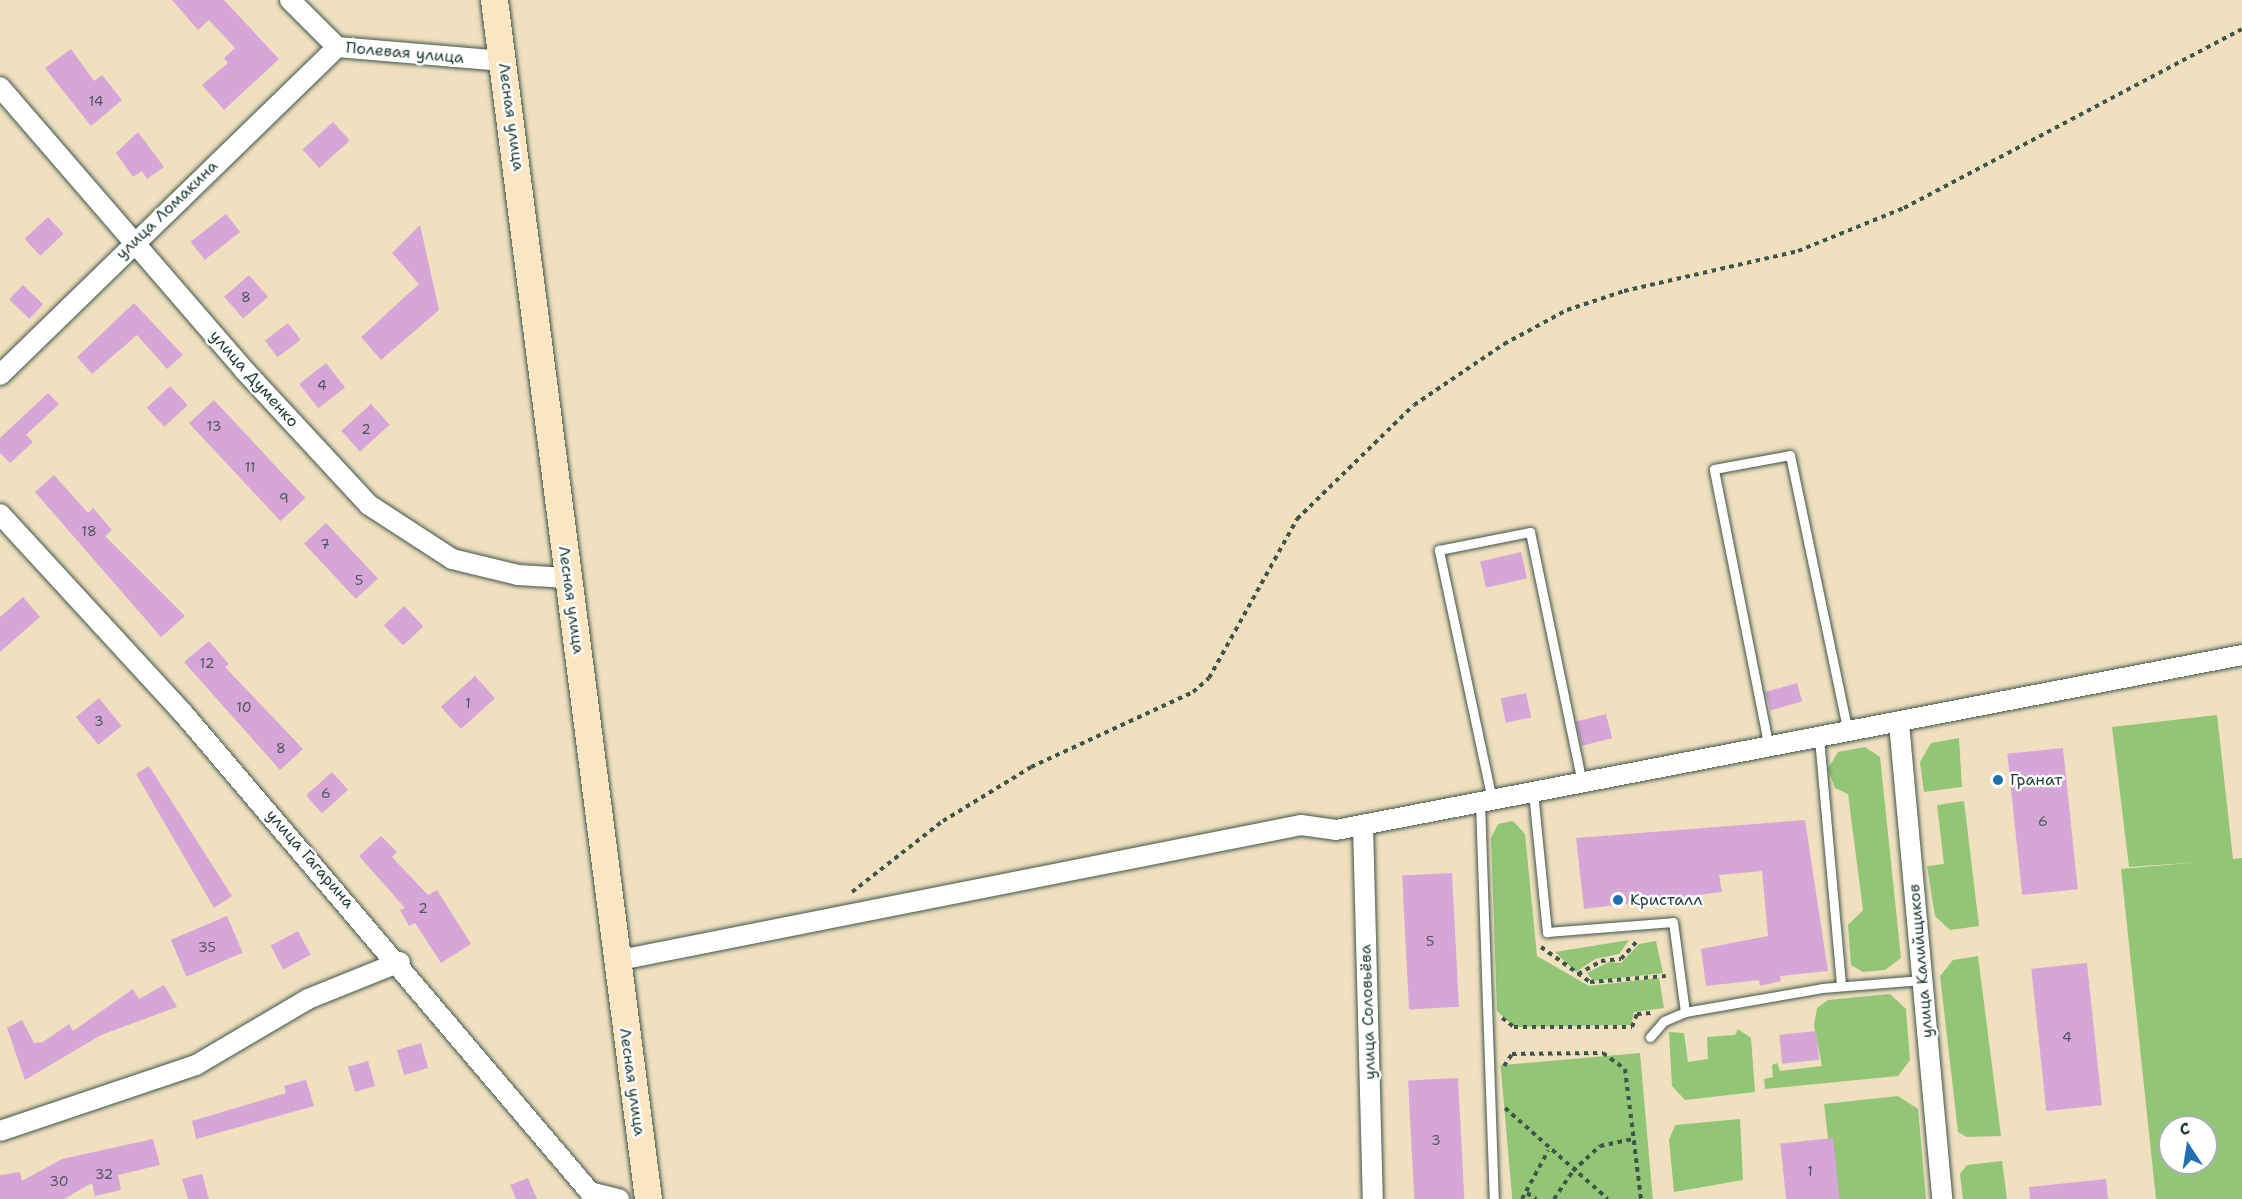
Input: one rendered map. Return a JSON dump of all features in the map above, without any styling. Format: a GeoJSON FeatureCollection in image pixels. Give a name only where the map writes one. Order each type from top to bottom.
{"type":"FeatureCollection","features":[{"type":"Feature","properties":{"kind":"street","name":"Полевая улица"},"geometry":{"type":"LineString","coordinates":[[290,0],[337,47],[503,61]]}},
{"type":"Feature","properties":{"kind":"street","name":"Лесная улица"},"geometry":{"type":"LineString","coordinates":[[494,0],[615,961],[648,1199]]}},
{"type":"Feature","properties":{"kind":"street","name":"улица Ломакина"},"geometry":{"type":"LineString","coordinates":[[0,375],[134,240],[337,47]]}},
{"type":"Feature","properties":{"kind":"street","name":"улица Думенко"},"geometry":{"type":"LineString","coordinates":[[0,87],[369,505],[452,559],[518,575],[567,578]]}},
{"type":"Feature","properties":{"kind":"street","name":"улица Гагарина"},"geometry":{"type":"LineString","coordinates":[[0,514],[183,713],[400,962],[588,1195],[619,1199]]}},
{"type":"Feature","properties":{"kind":"street"},"geometry":{"type":"LineString","coordinates":[[615,961],[1301,825],[1320,830],[1363,825],[2242,655]]}},
{"type":"Feature","properties":{"kind":"street","name":"улица Калийщиков"},"geometry":{"type":"LineString","coordinates":[[1899,723],[1942,1199]]}},
{"type":"Feature","properties":{"kind":"street","name":"улица Соловьёва"},"geometry":{"type":"LineString","coordinates":[[1363,825],[1373,1199]]}},
{"type":"Feature","properties":{"kind":"street"},"geometry":{"type":"LineString","coordinates":[[0,1131],[196,1065],[308,999],[400,962]]}},
{"type":"Feature","properties":{"kind":"lane"},"geometry":{"type":"LineString","coordinates":[[1769,748],[1714,469],[1790,454],[1848,733]]}},
{"type":"Feature","properties":{"kind":"lane"},"geometry":{"type":"LineString","coordinates":[[1494,1199],[1486,802],[1439,550],[1530,532],[1582,783]]}},
{"type":"Feature","properties":{"kind":"lane"},"geometry":{"type":"LineString","coordinates":[[1819,738],[1841,986]]}},
{"type":"Feature","properties":{"kind":"lane"},"geometry":{"type":"LineString","coordinates":[[1533,792],[1547,932],[1673,922],[1685,1012]]}},
{"type":"Feature","properties":{"kind":"lane"},"geometry":{"type":"LineString","coordinates":[[1650,1037],[1664,1021],[1685,1012],[1841,986],[1922,980]]}},
{"type":"Feature","properties":{"kind":"path"},"geometry":{"type":"LineString","coordinates":[[823,920],[879,867],[1021,773],[1193,692],[1209,678],[1297,519],[1414,405],[1504,344],[1568,310],[1612,294],[1798,251],[1904,208],[2242,29]]}},
{"type":"Feature","properties":{"kind":"path"},"geometry":{"type":"LineString","coordinates":[[1578,974],[1601,962],[1621,959],[1639,938]]}},
{"type":"Feature","properties":{"kind":"path"},"geometry":{"type":"LineString","coordinates":[[1540,945],[1590,982],[1666,976]]}},
{"type":"Feature","properties":{"kind":"path"},"geometry":{"type":"LineString","coordinates":[[1501,1071],[1512,1054],[1603,1053],[1625,1069],[1641,1199]]}},
{"type":"Feature","properties":{"kind":"path"},"geometry":{"type":"LineString","coordinates":[[1502,1094],[1502,1118]]}},
{"type":"Feature","properties":{"kind":"path"},"geometry":{"type":"LineString","coordinates":[[1502,1106],[1532,1126],[1548,1151],[1608,1199]]}},
{"type":"Feature","properties":{"kind":"path"},"geometry":{"type":"LineString","coordinates":[[1554,1199],[1572,1171],[1600,1146],[1634,1139]]}},
{"type":"Feature","properties":{"kind":"path"},"geometry":{"type":"LineString","coordinates":[[1522,1199],[1548,1151]]}},
{"type":"Feature","properties":{"kind":"path"},"geometry":{"type":"LineString","coordinates":[[1527,1192],[1536,1199]]}},
{"type":"Feature","properties":{"kind":"green space"},"geometry":{"type":"Polygon","coordinates":[[[2217,715],[2233,859],[2242,858],[2242,1199],[2156,1199],[2121,869],[2200,862],[2129,867],[2112,727],[2217,715]]]}},
{"type":"Feature","properties":{"kind":"green space"},"geometry":{"type":"Polygon","coordinates":[[[1959,738],[1962,787],[1924,792],[1920,762],[1931,743],[1959,738]]]}},
{"type":"Feature","properties":{"kind":"green space"},"geometry":{"type":"Polygon","coordinates":[[[1865,747],[1880,757],[1901,958],[1885,970],[1863,972],[1851,965],[1848,925],[1863,910],[1848,794],[1835,788],[1828,769],[1838,752],[1865,747]]]}},
{"type":"Feature","properties":{"kind":"green space"},"geometry":{"type":"Polygon","coordinates":[[[1964,801],[1979,926],[1950,930],[1935,916],[1927,866],[1944,864],[1937,805],[1964,801]]]}},
{"type":"Feature","properties":{"kind":"green space"},"geometry":{"type":"Polygon","coordinates":[[[1513,821],[1525,834],[1537,956],[1589,986],[1659,978],[1664,1008],[1634,1012],[1631,1025],[1514,1027],[1497,1011],[1491,838],[1498,824],[1513,821]]]}},
{"type":"Feature","properties":{"kind":"green space"},"geometry":{"type":"Polygon","coordinates":[[[1629,940],[1619,954],[1595,959],[1576,972],[1555,952],[1629,940]]]}},
{"type":"Feature","properties":{"kind":"green space"},"geometry":{"type":"Polygon","coordinates":[[[1656,941],[1663,973],[1593,981],[1587,973],[1609,962],[1621,963],[1639,944],[1656,941]]]}},
{"type":"Feature","properties":{"kind":"green space"},"geometry":{"type":"Polygon","coordinates":[[[1978,956],[2001,1136],[1967,1137],[1958,1132],[1940,976],[1953,960],[1978,956]]]}},
{"type":"Feature","properties":{"kind":"green space"},"geometry":{"type":"Polygon","coordinates":[[[1890,994],[1906,1009],[1910,1060],[1898,1076],[1765,1089],[1764,1079],[1773,1077],[1772,1065],[1777,1063],[1780,1071],[1822,1066],[1814,1025],[1817,1008],[1828,1000],[1890,994]]]}},
{"type":"Feature","properties":{"kind":"green space"},"geometry":{"type":"Polygon","coordinates":[[[1738,1029],[1751,1038],[1755,1092],[1685,1100],[1672,1086],[1669,1032],[1684,1033],[1688,1062],[1708,1059],[1707,1037],[1735,1035],[1738,1029]]]}},
{"type":"Feature","properties":{"kind":"green space"},"geometry":{"type":"Polygon","coordinates":[[[1640,1053],[1653,1199],[1512,1199],[1501,1065],[1640,1053]]]}},
{"type":"Feature","properties":{"kind":"green space"},"geometry":{"type":"Polygon","coordinates":[[[1898,1096],[1918,1109],[1926,1199],[1835,1199],[1824,1104],[1898,1096]]]}},
{"type":"Feature","properties":{"kind":"green space"},"geometry":{"type":"Polygon","coordinates":[[[1740,1119],[1743,1180],[1674,1192],[1669,1140],[1675,1125],[1740,1119]]]}},
{"type":"Feature","properties":{"kind":"green space"},"geometry":{"type":"Polygon","coordinates":[[[2002,1161],[2007,1199],[1963,1199],[1960,1174],[1967,1165],[2002,1161]]]}},
{"type":"Feature","properties":{"kind":"building"},"geometry":{"type":"Polygon","coordinates":[[[172,0],[224,0],[279,59],[224,110],[202,85],[228,63],[224,58],[235,48],[209,20],[198,30],[172,0]]]}},
{"type":"Feature","properties":{"kind":"building"},"geometry":{"type":"Polygon","coordinates":[[[71,49],[94,81],[102,75],[122,100],[91,126],[45,68],[71,49]]]}},
{"type":"Feature","properties":{"kind":"building"},"geometry":{"type":"Polygon","coordinates":[[[333,122],[350,141],[319,168],[303,149],[333,122]]]}},
{"type":"Feature","properties":{"kind":"building"},"geometry":{"type":"Polygon","coordinates":[[[138,132],[164,167],[147,179],[142,171],[133,177],[116,153],[138,132]]]}},
{"type":"Feature","properties":{"kind":"building"},"geometry":{"type":"Polygon","coordinates":[[[226,214],[240,232],[205,260],[191,242],[226,214]]]}},
{"type":"Feature","properties":{"kind":"building"},"geometry":{"type":"Polygon","coordinates":[[[48,217],[64,234],[40,256],[25,239],[48,217]]]}},
{"type":"Feature","properties":{"kind":"building"},"geometry":{"type":"Polygon","coordinates":[[[420,225],[439,310],[381,360],[361,337],[419,284],[392,253],[420,225]]]}},
{"type":"Feature","properties":{"kind":"building"},"geometry":{"type":"Polygon","coordinates":[[[249,275],[268,297],[243,319],[224,297],[249,275]]]}},
{"type":"Feature","properties":{"kind":"building"},"geometry":{"type":"Polygon","coordinates":[[[23,285],[43,304],[29,319],[9,299],[23,285]]]}},
{"type":"Feature","properties":{"kind":"building"},"geometry":{"type":"Polygon","coordinates":[[[134,303],[183,355],[167,369],[137,335],[92,374],[77,357],[134,303]]]}},
{"type":"Feature","properties":{"kind":"building"},"geometry":{"type":"Polygon","coordinates":[[[288,323],[301,340],[277,357],[265,340],[288,323]]]}},
{"type":"Feature","properties":{"kind":"building"},"geometry":{"type":"Polygon","coordinates":[[[326,363],[345,387],[318,408],[299,384],[326,363]]]}},
{"type":"Feature","properties":{"kind":"building"},"geometry":{"type":"Polygon","coordinates":[[[170,386],[188,405],[164,427],[147,408],[170,386]]]}},
{"type":"Feature","properties":{"kind":"building"},"geometry":{"type":"Polygon","coordinates":[[[48,393],[59,404],[26,435],[33,442],[10,463],[0,453],[0,438],[48,393]]]}},
{"type":"Feature","properties":{"kind":"building"},"geometry":{"type":"Polygon","coordinates":[[[214,400],[305,498],[281,521],[189,423],[214,400]]]}},
{"type":"Feature","properties":{"kind":"building"},"geometry":{"type":"Polygon","coordinates":[[[371,404],[390,425],[360,452],[341,431],[371,404]]]}},
{"type":"Feature","properties":{"kind":"building"},"geometry":{"type":"Polygon","coordinates":[[[54,475],[88,513],[93,508],[112,530],[105,536],[185,616],[161,637],[35,492],[54,475]]]}},
{"type":"Feature","properties":{"kind":"building"},"geometry":{"type":"Polygon","coordinates":[[[326,523],[378,579],[356,599],[304,543],[326,523]]]}},
{"type":"Feature","properties":{"kind":"building"},"geometry":{"type":"Polygon","coordinates":[[[1521,552],[1527,578],[1486,588],[1480,561],[1521,552]]]}},
{"type":"Feature","properties":{"kind":"building"},"geometry":{"type":"Polygon","coordinates":[[[23,597],[40,617],[0,652],[0,617],[23,597]]]}},
{"type":"Feature","properties":{"kind":"building"},"geometry":{"type":"Polygon","coordinates":[[[404,606],[423,626],[403,646],[384,625],[404,606]]]}},
{"type":"Feature","properties":{"kind":"building"},"geometry":{"type":"Polygon","coordinates":[[[209,641],[229,664],[225,667],[303,749],[280,770],[184,662],[209,641]]]}},
{"type":"Feature","properties":{"kind":"building"},"geometry":{"type":"Polygon","coordinates":[[[475,676],[495,698],[461,729],[441,707],[475,676]]]}},
{"type":"Feature","properties":{"kind":"building"},"geometry":{"type":"Polygon","coordinates":[[[1797,683],[1802,701],[1771,710],[1765,692],[1797,683]]]}},
{"type":"Feature","properties":{"kind":"building"},"geometry":{"type":"Polygon","coordinates":[[[1526,693],[1531,717],[1506,723],[1501,698],[1526,693]]]}},
{"type":"Feature","properties":{"kind":"building"},"geometry":{"type":"Polygon","coordinates":[[[99,698],[122,726],[98,745],[76,717],[99,698]]]}},
{"type":"Feature","properties":{"kind":"building"},"geometry":{"type":"Polygon","coordinates":[[[1606,714],[1612,738],[1582,746],[1576,721],[1606,714]]]}},
{"type":"Feature","properties":{"kind":"building"},"geometry":{"type":"Polygon","coordinates":[[[2063,748],[2078,889],[2022,895],[2007,754],[2063,748]]]}},
{"type":"Feature","properties":{"kind":"building"},"geometry":{"type":"Polygon","coordinates":[[[149,766],[232,896],[214,908],[136,774],[149,766]]]}},
{"type":"Feature","properties":{"kind":"building"},"geometry":{"type":"Polygon","coordinates":[[[332,772],[348,790],[322,813],[306,795],[332,772]]]}},
{"type":"Feature","properties":{"kind":"building","name":"Кристалл"},"geometry":{"type":"Polygon","coordinates":[[[1805,820],[1828,971],[1780,976],[1781,981],[1760,986],[1759,980],[1706,986],[1701,949],[1768,936],[1762,871],[1719,875],[1722,892],[1584,909],[1576,838],[1805,820]]]}},
{"type":"Feature","properties":{"kind":"building"},"geometry":{"type":"Polygon","coordinates":[[[381,836],[397,852],[392,857],[428,895],[437,890],[471,944],[441,963],[415,923],[409,926],[400,910],[405,908],[359,856],[381,836]]]}},
{"type":"Feature","properties":{"kind":"building"},"geometry":{"type":"Polygon","coordinates":[[[1452,873],[1459,1007],[1409,1009],[1402,876],[1452,873]]]}},
{"type":"Feature","properties":{"kind":"building"},"geometry":{"type":"Polygon","coordinates":[[[227,916],[243,953],[186,977],[171,940],[227,916]]]}},
{"type":"Feature","properties":{"kind":"building"},"geometry":{"type":"Polygon","coordinates":[[[298,931],[311,955],[283,969],[271,946],[298,931]]]}},
{"type":"Feature","properties":{"kind":"building"},"geometry":{"type":"Polygon","coordinates":[[[2087,963],[2102,1105],[2046,1111],[2031,969],[2087,963]]]}},
{"type":"Feature","properties":{"kind":"building"},"geometry":{"type":"Polygon","coordinates":[[[164,985],[177,1007],[101,1035],[25,1080],[7,1028],[22,1020],[34,1043],[43,1042],[69,1024],[73,1031],[133,989],[139,999],[164,985]]]}},
{"type":"Feature","properties":{"kind":"building"},"geometry":{"type":"Polygon","coordinates":[[[1816,1031],[1819,1060],[1782,1064],[1779,1035],[1816,1031]]]}},
{"type":"Feature","properties":{"kind":"building"},"geometry":{"type":"Polygon","coordinates":[[[421,1043],[428,1068],[404,1075],[397,1050],[421,1043]]]}},
{"type":"Feature","properties":{"kind":"building"},"geometry":{"type":"Polygon","coordinates":[[[368,1061],[375,1086],[355,1092],[348,1067],[368,1061]]]}},
{"type":"Feature","properties":{"kind":"building"},"geometry":{"type":"Polygon","coordinates":[[[1458,1078],[1464,1199],[1414,1199],[1408,1081],[1458,1078]]]}},
{"type":"Feature","properties":{"kind":"building"},"geometry":{"type":"Polygon","coordinates":[[[306,1080],[314,1106],[196,1139],[192,1121],[286,1093],[284,1086],[306,1080]]]}},
{"type":"Feature","properties":{"kind":"building"},"geometry":{"type":"Polygon","coordinates":[[[1833,1138],[1839,1199],[1786,1199],[1780,1144],[1833,1138]]]}},
{"type":"Feature","properties":{"kind":"building"},"geometry":{"type":"Polygon","coordinates":[[[153,1139],[160,1165],[118,1175],[121,1190],[95,1196],[92,1183],[64,1199],[0,1199],[0,1175],[20,1172],[22,1181],[62,1159],[153,1139]]]}},
{"type":"Feature","properties":{"kind":"building"},"geometry":{"type":"Polygon","coordinates":[[[202,1174],[209,1199],[188,1199],[182,1179],[202,1174]]]}},
{"type":"Feature","properties":{"kind":"building"},"geometry":{"type":"Polygon","coordinates":[[[528,1178],[537,1199],[516,1199],[510,1185],[528,1178]]]}},
{"type":"Feature","properties":{"kind":"building"},"geometry":{"type":"Polygon","coordinates":[[[2106,1179],[2108,1199],[2030,1199],[2029,1187],[2106,1179]]]}},
{"type":"Feature","properties":{"kind":"place","name":"Гранат"},"geometry":{"type":"Point","coordinates":[1998,780]}},
{"type":"Feature","properties":{"kind":"place","name":"Кристалл"},"geometry":{"type":"Point","coordinates":[1618,900]}}]}
